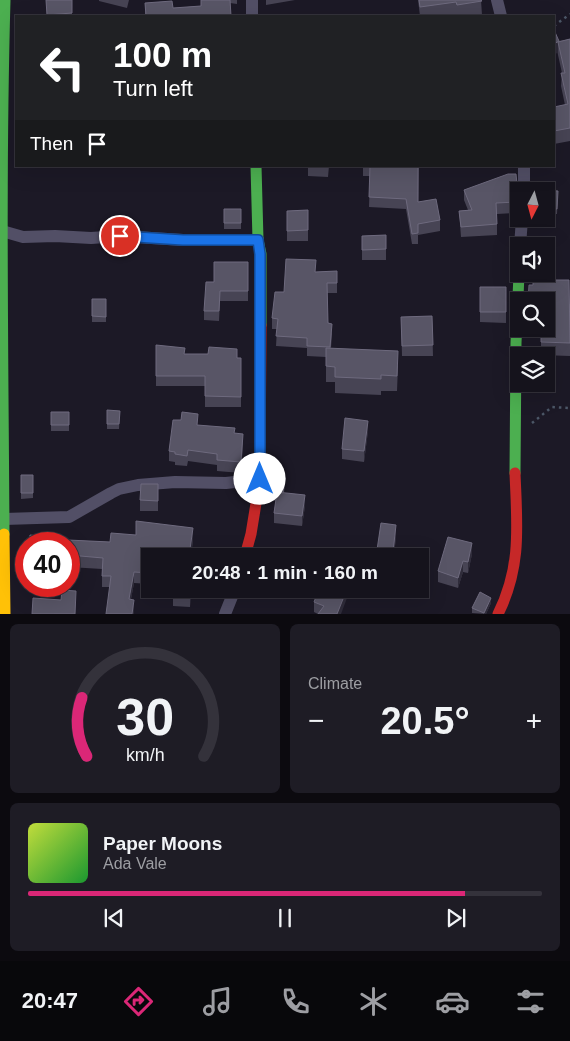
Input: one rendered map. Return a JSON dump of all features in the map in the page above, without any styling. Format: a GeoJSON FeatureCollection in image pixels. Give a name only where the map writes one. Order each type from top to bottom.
{"type":"FeatureCollection","features":[{"type":"Feature","properties":{"kind":"street"},"geometry":{"type":"LineString","coordinates":[[5,0],[2,36],[5,614]]}},
{"type":"Feature","properties":{"kind":"street"},"geometry":{"type":"LineString","coordinates":[[252,0],[252,15]]}},
{"type":"Feature","properties":{"kind":"street"},"geometry":{"type":"LineString","coordinates":[[497,0],[501,15]]}},
{"type":"Feature","properties":{"kind":"street"},"geometry":{"type":"LineString","coordinates":[[3,54],[15,53]]}},
{"type":"Feature","properties":{"kind":"street"},"geometry":{"type":"LineString","coordinates":[[247,548],[260,479],[260,254],[256,167]]}},
{"type":"Feature","properties":{"kind":"street"},"geometry":{"type":"LineString","coordinates":[[524,167],[524,182]]}},
{"type":"Feature","properties":{"kind":"street"},"geometry":{"type":"LineString","coordinates":[[2,231],[23,238],[120,236],[183,240],[258,240]]}},
{"type":"Feature","properties":{"kind":"street"},"geometry":{"type":"LineString","coordinates":[[498,614],[512,580],[517,544],[516,437],[519,282]]}},
{"type":"Feature","properties":{"kind":"street"},"geometry":{"type":"LineString","coordinates":[[4,519],[69,517],[119,489],[138,485],[175,482],[226,483],[260,479]]}},
{"type":"Feature","properties":{"kind":"street"},"geometry":{"type":"LineString","coordinates":[[225,614],[231,598]]}},
{"type":"Feature","properties":{"kind":"path"},"geometry":{"type":"LineString","coordinates":[[555,25],[570,14]]}},
{"type":"Feature","properties":{"kind":"path"},"geometry":{"type":"LineString","coordinates":[[516,437],[552,407],[570,408]]}},
{"type":"Feature","properties":{"kind":"building"},"geometry":{"type":"Polygon","coordinates":[[[46,0],[72,0],[72,13],[47,15],[46,0]]]}},
{"type":"Feature","properties":{"kind":"building"},"geometry":{"type":"Polygon","coordinates":[[[201,0],[230,0],[231,15],[146,15],[145,3],[172,1],[173,8],[201,6],[201,0]]]}},
{"type":"Feature","properties":{"kind":"building"},"geometry":{"type":"Polygon","coordinates":[[[419,0],[482,1],[457,5],[456,2],[420,7],[419,0]]]}},
{"type":"Feature","properties":{"kind":"building"},"geometry":{"type":"Polygon","coordinates":[[[555,32],[559,41],[555,43],[555,32]]]}},
{"type":"Feature","properties":{"kind":"building"},"geometry":{"type":"Polygon","coordinates":[[[570,39],[570,128],[555,131],[555,107],[568,104],[561,73],[565,73],[558,42],[570,39]]]}},
{"type":"Feature","properties":{"kind":"building"},"geometry":{"type":"Polygon","coordinates":[[[370,167],[418,167],[418,202],[436,199],[440,220],[418,224],[418,233],[412,234],[406,199],[369,197],[370,167]]]}},
{"type":"Feature","properties":{"kind":"building"},"geometry":{"type":"Polygon","coordinates":[[[508,174],[516,174],[517,182],[510,182],[510,202],[496,203],[497,224],[461,227],[459,211],[472,210],[464,190],[508,174]]]}},
{"type":"Feature","properties":{"kind":"building"},"geometry":{"type":"Polygon","coordinates":[[[555,191],[558,191],[557,209],[555,209],[555,191]]]}},
{"type":"Feature","properties":{"kind":"building"},"geometry":{"type":"Polygon","coordinates":[[[224,209],[241,209],[241,223],[224,223],[224,209]]]}},
{"type":"Feature","properties":{"kind":"building"},"geometry":{"type":"Polygon","coordinates":[[[308,210],[308,230],[287,231],[287,211],[308,210]]]}},
{"type":"Feature","properties":{"kind":"building"},"geometry":{"type":"Polygon","coordinates":[[[386,235],[386,249],[362,250],[362,236],[386,235]]]}},
{"type":"Feature","properties":{"kind":"building"},"geometry":{"type":"Polygon","coordinates":[[[286,259],[316,260],[315,272],[337,271],[337,283],[327,283],[328,323],[332,324],[330,347],[307,346],[307,338],[276,336],[278,319],[272,318],[275,292],[284,292],[286,259]]]}},
{"type":"Feature","properties":{"kind":"building"},"geometry":{"type":"Polygon","coordinates":[[[214,262],[248,262],[248,291],[220,291],[219,311],[204,311],[206,282],[214,282],[214,262]]]}},
{"type":"Feature","properties":{"kind":"building"},"geometry":{"type":"Polygon","coordinates":[[[569,280],[570,343],[541,342],[541,337],[555,337],[555,292],[529,292],[529,285],[533,285],[533,282],[569,280]]]}},
{"type":"Feature","properties":{"kind":"building"},"geometry":{"type":"Polygon","coordinates":[[[480,287],[506,287],[506,312],[480,312],[480,287]]]}},
{"type":"Feature","properties":{"kind":"building"},"geometry":{"type":"Polygon","coordinates":[[[92,299],[106,299],[106,317],[92,316],[92,299]]]}},
{"type":"Feature","properties":{"kind":"building"},"geometry":{"type":"Polygon","coordinates":[[[432,316],[433,345],[402,346],[401,317],[432,316]]]}},
{"type":"Feature","properties":{"kind":"building"},"geometry":{"type":"Polygon","coordinates":[[[156,345],[185,348],[184,354],[208,354],[209,347],[237,349],[237,358],[241,358],[241,397],[205,396],[205,376],[156,376],[156,345]]]}},
{"type":"Feature","properties":{"kind":"building"},"geometry":{"type":"Polygon","coordinates":[[[326,348],[398,351],[397,376],[381,375],[381,379],[335,377],[335,367],[326,366],[326,348]]]}},
{"type":"Feature","properties":{"kind":"building"},"geometry":{"type":"Polygon","coordinates":[[[107,410],[120,411],[119,424],[107,424],[107,410]]]}},
{"type":"Feature","properties":{"kind":"building"},"geometry":{"type":"Polygon","coordinates":[[[51,412],[69,412],[69,425],[51,425],[51,412]]]}},
{"type":"Feature","properties":{"kind":"building"},"geometry":{"type":"Polygon","coordinates":[[[182,412],[198,414],[197,425],[235,428],[234,433],[243,434],[241,462],[217,460],[217,454],[188,450],[187,456],[169,451],[173,420],[181,420],[182,412]]]}},
{"type":"Feature","properties":{"kind":"building"},"geometry":{"type":"Polygon","coordinates":[[[345,418],[368,421],[364,451],[342,449],[345,418]]]}},
{"type":"Feature","properties":{"kind":"building"},"geometry":{"type":"Polygon","coordinates":[[[21,475],[33,475],[33,493],[21,493],[21,475]]]}},
{"type":"Feature","properties":{"kind":"building"},"geometry":{"type":"Polygon","coordinates":[[[272,477],[285,479],[283,493],[277,492],[276,495],[270,495],[272,477]]]}},
{"type":"Feature","properties":{"kind":"building"},"geometry":{"type":"Polygon","coordinates":[[[141,484],[158,484],[158,501],[140,500],[141,484]]]}},
{"type":"Feature","properties":{"kind":"building"},"geometry":{"type":"Polygon","coordinates":[[[277,492],[305,495],[302,516],[274,513],[277,492]]]}},
{"type":"Feature","properties":{"kind":"building"},"geometry":{"type":"Polygon","coordinates":[[[136,521],[193,528],[190,548],[141,548],[141,572],[134,572],[129,599],[134,600],[132,614],[106,614],[111,576],[102,576],[103,558],[80,556],[80,541],[110,542],[111,533],[136,535],[136,521]]]}},
{"type":"Feature","properties":{"kind":"building"},"geometry":{"type":"Polygon","coordinates":[[[381,523],[396,525],[393,548],[377,548],[381,523]]]}},
{"type":"Feature","properties":{"kind":"building"},"geometry":{"type":"Polygon","coordinates":[[[448,537],[472,543],[468,562],[463,561],[458,578],[438,571],[448,537]]]}},
{"type":"Feature","properties":{"kind":"building"},"geometry":{"type":"Polygon","coordinates":[[[480,592],[491,598],[484,613],[472,608],[480,592]]]}},
{"type":"Feature","properties":{"kind":"building"},"geometry":{"type":"Polygon","coordinates":[[[61,597],[76,597],[75,614],[32,614],[33,598],[61,600],[61,597]]]}},
{"type":"Feature","properties":{"kind":"building"},"geometry":{"type":"Polygon","coordinates":[[[316,598],[343,598],[337,614],[318,614],[324,606],[314,602],[316,598]]]}},
{"type":"Feature","properties":{"kind":"traffic: fast"},"geometry":{"type":"LineString","coordinates":[[4,534],[2,200],[5,0]]}},
{"type":"Feature","properties":{"kind":"traffic: fast"},"geometry":{"type":"LineString","coordinates":[[256,167],[258,240],[261,254],[261,325]]}},
{"type":"Feature","properties":{"kind":"traffic: fast"},"geometry":{"type":"LineString","coordinates":[[515,473],[519,282]]}},
{"type":"Feature","properties":{"kind":"traffic: slow"},"geometry":{"type":"LineString","coordinates":[[4,534],[5,614]]}},
{"type":"Feature","properties":{"kind":"traffic: jam"},"geometry":{"type":"LineString","coordinates":[[247,548],[260,479],[261,325]]}},
{"type":"Feature","properties":{"kind":"traffic: jam"},"geometry":{"type":"LineString","coordinates":[[498,614],[506,596],[514,562],[517,528],[515,473]]}},
{"type":"Feature","properties":{"kind":"route"},"geometry":{"type":"LineString","coordinates":[[120,236],[183,240],[258,240],[260,254],[260,479]]}}]}
